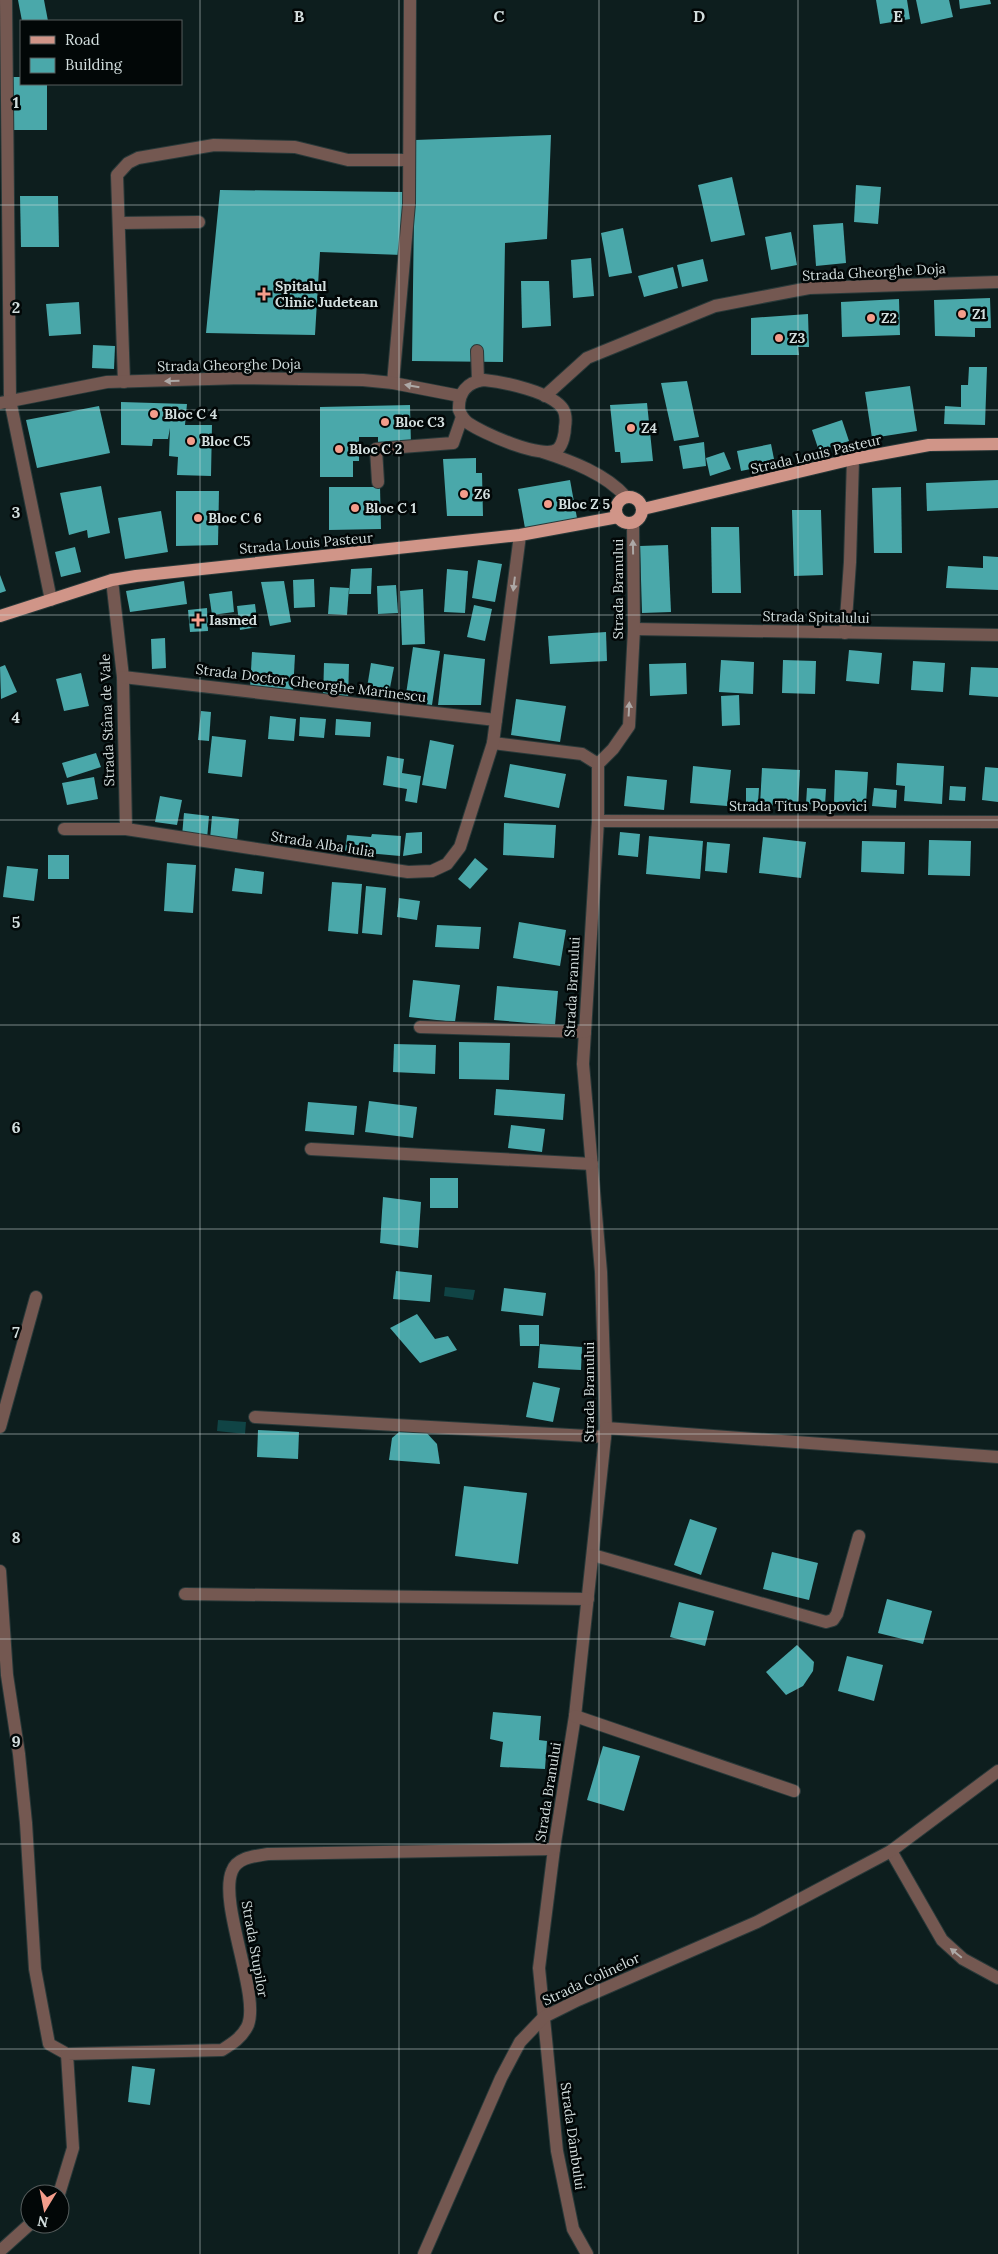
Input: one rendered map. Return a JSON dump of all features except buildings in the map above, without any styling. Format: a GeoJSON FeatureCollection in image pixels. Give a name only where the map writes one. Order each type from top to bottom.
{"type":"FeatureCollection","features":[{"type":"Feature","properties":{"kind":"main road","name":"Strada Louis Pasteur"},"geometry":{"type":"LineString","coordinates":[[643,509],[853,459],[929,445],[998,444]]}},
{"type":"Feature","properties":{"kind":"main road"},"geometry":{"type":"LineString","coordinates":[[626,497],[636,498],[643,509],[640,518],[633,523],[624,522],[618,517],[617,504],[626,497]]}},
{"type":"Feature","properties":{"kind":"main road","name":"Strada Louis Pasteur"},"geometry":{"type":"LineString","coordinates":[[0,616],[112,580],[230,565],[297,561],[520,535],[618,517]]}},
{"type":"Feature","properties":{"kind":"street"},"geometry":{"type":"LineString","coordinates":[[6,0],[5,401],[51,600]]}},
{"type":"Feature","properties":{"kind":"street"},"geometry":{"type":"LineString","coordinates":[[394,383],[406,247],[409,160],[410,0]]}},
{"type":"Feature","properties":{"kind":"street"},"geometry":{"type":"LineString","coordinates":[[124,382],[117,175],[128,163],[138,158],[214,145],[295,147],[348,160],[409,160]]}},
{"type":"Feature","properties":{"kind":"street"},"geometry":{"type":"LineString","coordinates":[[120,222],[199,222]]}},
{"type":"Feature","properties":{"kind":"street","name":"Strada Gheorghe Doja"},"geometry":{"type":"LineString","coordinates":[[545,396],[587,358],[715,306],[809,288],[998,282]]}},
{"type":"Feature","properties":{"kind":"street"},"geometry":{"type":"LineString","coordinates":[[477,351],[478,381]]}},
{"type":"Feature","properties":{"kind":"street","name":"Strada Gheorghe Doja"},"geometry":{"type":"LineString","coordinates":[[5,401],[107,382],[262,378],[362,380],[394,383],[460,396]]}},
{"type":"Feature","properties":{"kind":"street"},"geometry":{"type":"LineString","coordinates":[[564,410],[558,403],[545,396],[496,381],[471,383],[460,396],[459,410],[462,417],[468,423],[504,440],[575,464],[612,484],[626,497]]}},
{"type":"Feature","properties":{"kind":"street"},"geometry":{"type":"LineString","coordinates":[[540,451],[557,449],[563,438],[566,420],[561,394],[563,381]]}},
{"type":"Feature","properties":{"kind":"street"},"geometry":{"type":"LineString","coordinates":[[378,482],[376,449],[453,443],[462,417]]}},
{"type":"Feature","properties":{"kind":"street"},"geometry":{"type":"LineString","coordinates":[[563,438],[566,450],[575,464]]}},
{"type":"Feature","properties":{"kind":"street"},"geometry":{"type":"LineString","coordinates":[[845,633],[850,562],[853,459]]}},
{"type":"Feature","properties":{"kind":"street","name":"Strada Branului"},"geometry":{"type":"LineString","coordinates":[[544,2017],[539,1968],[554,1849],[576,1716],[606,1432],[601,1272],[583,1064],[598,821],[598,764],[613,749],[628,726],[634,629],[633,523]]}},
{"type":"Feature","properties":{"kind":"street"},"geometry":{"type":"LineString","coordinates":[[520,535],[493,743],[582,754],[598,764]]}},
{"type":"Feature","properties":{"kind":"street","name":"Strada Stâna de Vale"},"geometry":{"type":"LineString","coordinates":[[112,580],[123,677],[126,829]]}},
{"type":"Feature","properties":{"kind":"street","name":"Strada Spitalului"},"geometry":{"type":"LineString","coordinates":[[634,629],[998,635]]}},
{"type":"Feature","properties":{"kind":"street","name":"Strada Doctor Gheorghe Marinescu"},"geometry":{"type":"LineString","coordinates":[[123,677],[496,720]]}},
{"type":"Feature","properties":{"kind":"street","name":"Strada Alba Iulia"},"geometry":{"type":"LineString","coordinates":[[64,829],[126,829],[408,872],[432,871],[447,864],[460,847],[493,743]]}},
{"type":"Feature","properties":{"kind":"street","name":"Strada Titus Popovici"},"geometry":{"type":"LineString","coordinates":[[598,821],[998,822]]}},
{"type":"Feature","properties":{"kind":"street"},"geometry":{"type":"LineString","coordinates":[[420,1027],[585,1032]]}},
{"type":"Feature","properties":{"kind":"street"},"geometry":{"type":"LineString","coordinates":[[311,1149],[592,1164]]}},
{"type":"Feature","properties":{"kind":"street"},"geometry":{"type":"LineString","coordinates":[[0,1427],[36,1297]]}},
{"type":"Feature","properties":{"kind":"street"},"geometry":{"type":"LineString","coordinates":[[255,1417],[606,1432],[998,1457]]}},
{"type":"Feature","properties":{"kind":"street"},"geometry":{"type":"LineString","coordinates":[[593,1555],[826,1622],[834,1620],[837,1614],[859,1536]]}},
{"type":"Feature","properties":{"kind":"street"},"geometry":{"type":"LineString","coordinates":[[0,1570],[7,1675],[19,1754],[26,1824],[35,1969],[49,2044],[66,2054],[73,2148],[62,2184]]}},
{"type":"Feature","properties":{"kind":"street"},"geometry":{"type":"LineString","coordinates":[[185,1594],[588,1599]]}},
{"type":"Feature","properties":{"kind":"street"},"geometry":{"type":"LineString","coordinates":[[576,1716],[794,1791]]}},
{"type":"Feature","properties":{"kind":"street","name":"Strada Colinelor"},"geometry":{"type":"LineString","coordinates":[[424,2254],[501,2078],[520,2042],[544,2017],[578,2000],[757,1922],[891,1851],[998,1771]]}},
{"type":"Feature","properties":{"kind":"street","name":"Strada Stupilor"},"geometry":{"type":"LineString","coordinates":[[66,2054],[222,2050],[239,2039],[249,2025],[249,2003],[230,1890],[232,1870],[244,1858],[268,1854],[554,1849]]}},
{"type":"Feature","properties":{"kind":"street"},"geometry":{"type":"LineString","coordinates":[[891,1851],[942,1940],[963,1959],[998,1978]]}},
{"type":"Feature","properties":{"kind":"street","name":"Strada Dâmbului"},"geometry":{"type":"LineString","coordinates":[[544,2017],[557,2151],[573,2229],[587,2254]]}},
{"type":"Feature","properties":{"kind":"street"},"geometry":{"type":"LineString","coordinates":[[0,2251],[20,2233]]}},
{"type":"Feature","properties":{"kind":"water"},"geometry":{"type":"Polygon","coordinates":[[[445,1287],[475,1290],[473,1300],[444,1296],[445,1287]]]}},
{"type":"Feature","properties":{"kind":"water"},"geometry":{"type":"Polygon","coordinates":[[[218,1420],[246,1422],[245,1434],[217,1431],[218,1420]]]}},
{"type":"Feature","properties":{"kind":"place","name":"Spitalul Clinic Judetean"},"geometry":{"type":"Point","coordinates":[264,294]}},
{"type":"Feature","properties":{"kind":"place","name":"Z1"},"geometry":{"type":"Point","coordinates":[962,314]}},
{"type":"Feature","properties":{"kind":"place","name":"Z2"},"geometry":{"type":"Point","coordinates":[871,318]}},
{"type":"Feature","properties":{"kind":"place","name":"Z3"},"geometry":{"type":"Point","coordinates":[779,338]}},
{"type":"Feature","properties":{"kind":"place","name":"Bloc C 4"},"geometry":{"type":"Point","coordinates":[154,414]}},
{"type":"Feature","properties":{"kind":"place","name":"Bloc C3"},"geometry":{"type":"Point","coordinates":[385,422]}},
{"type":"Feature","properties":{"kind":"place","name":"Z4"},"geometry":{"type":"Point","coordinates":[631,428]}},
{"type":"Feature","properties":{"kind":"place","name":"Bloc C5"},"geometry":{"type":"Point","coordinates":[191,441]}},
{"type":"Feature","properties":{"kind":"place","name":"Bloc C 2"},"geometry":{"type":"Point","coordinates":[339,449]}},
{"type":"Feature","properties":{"kind":"place","name":"Z6"},"geometry":{"type":"Point","coordinates":[464,494]}},
{"type":"Feature","properties":{"kind":"place","name":"Bloc Z 5"},"geometry":{"type":"Point","coordinates":[548,504]}},
{"type":"Feature","properties":{"kind":"place","name":"Bloc C 1"},"geometry":{"type":"Point","coordinates":[355,508]}},
{"type":"Feature","properties":{"kind":"place","name":"Bloc C 6"},"geometry":{"type":"Point","coordinates":[198,518]}},
{"type":"Feature","properties":{"kind":"place","name":"Iasmed"},"geometry":{"type":"Point","coordinates":[198,620]}}]}
